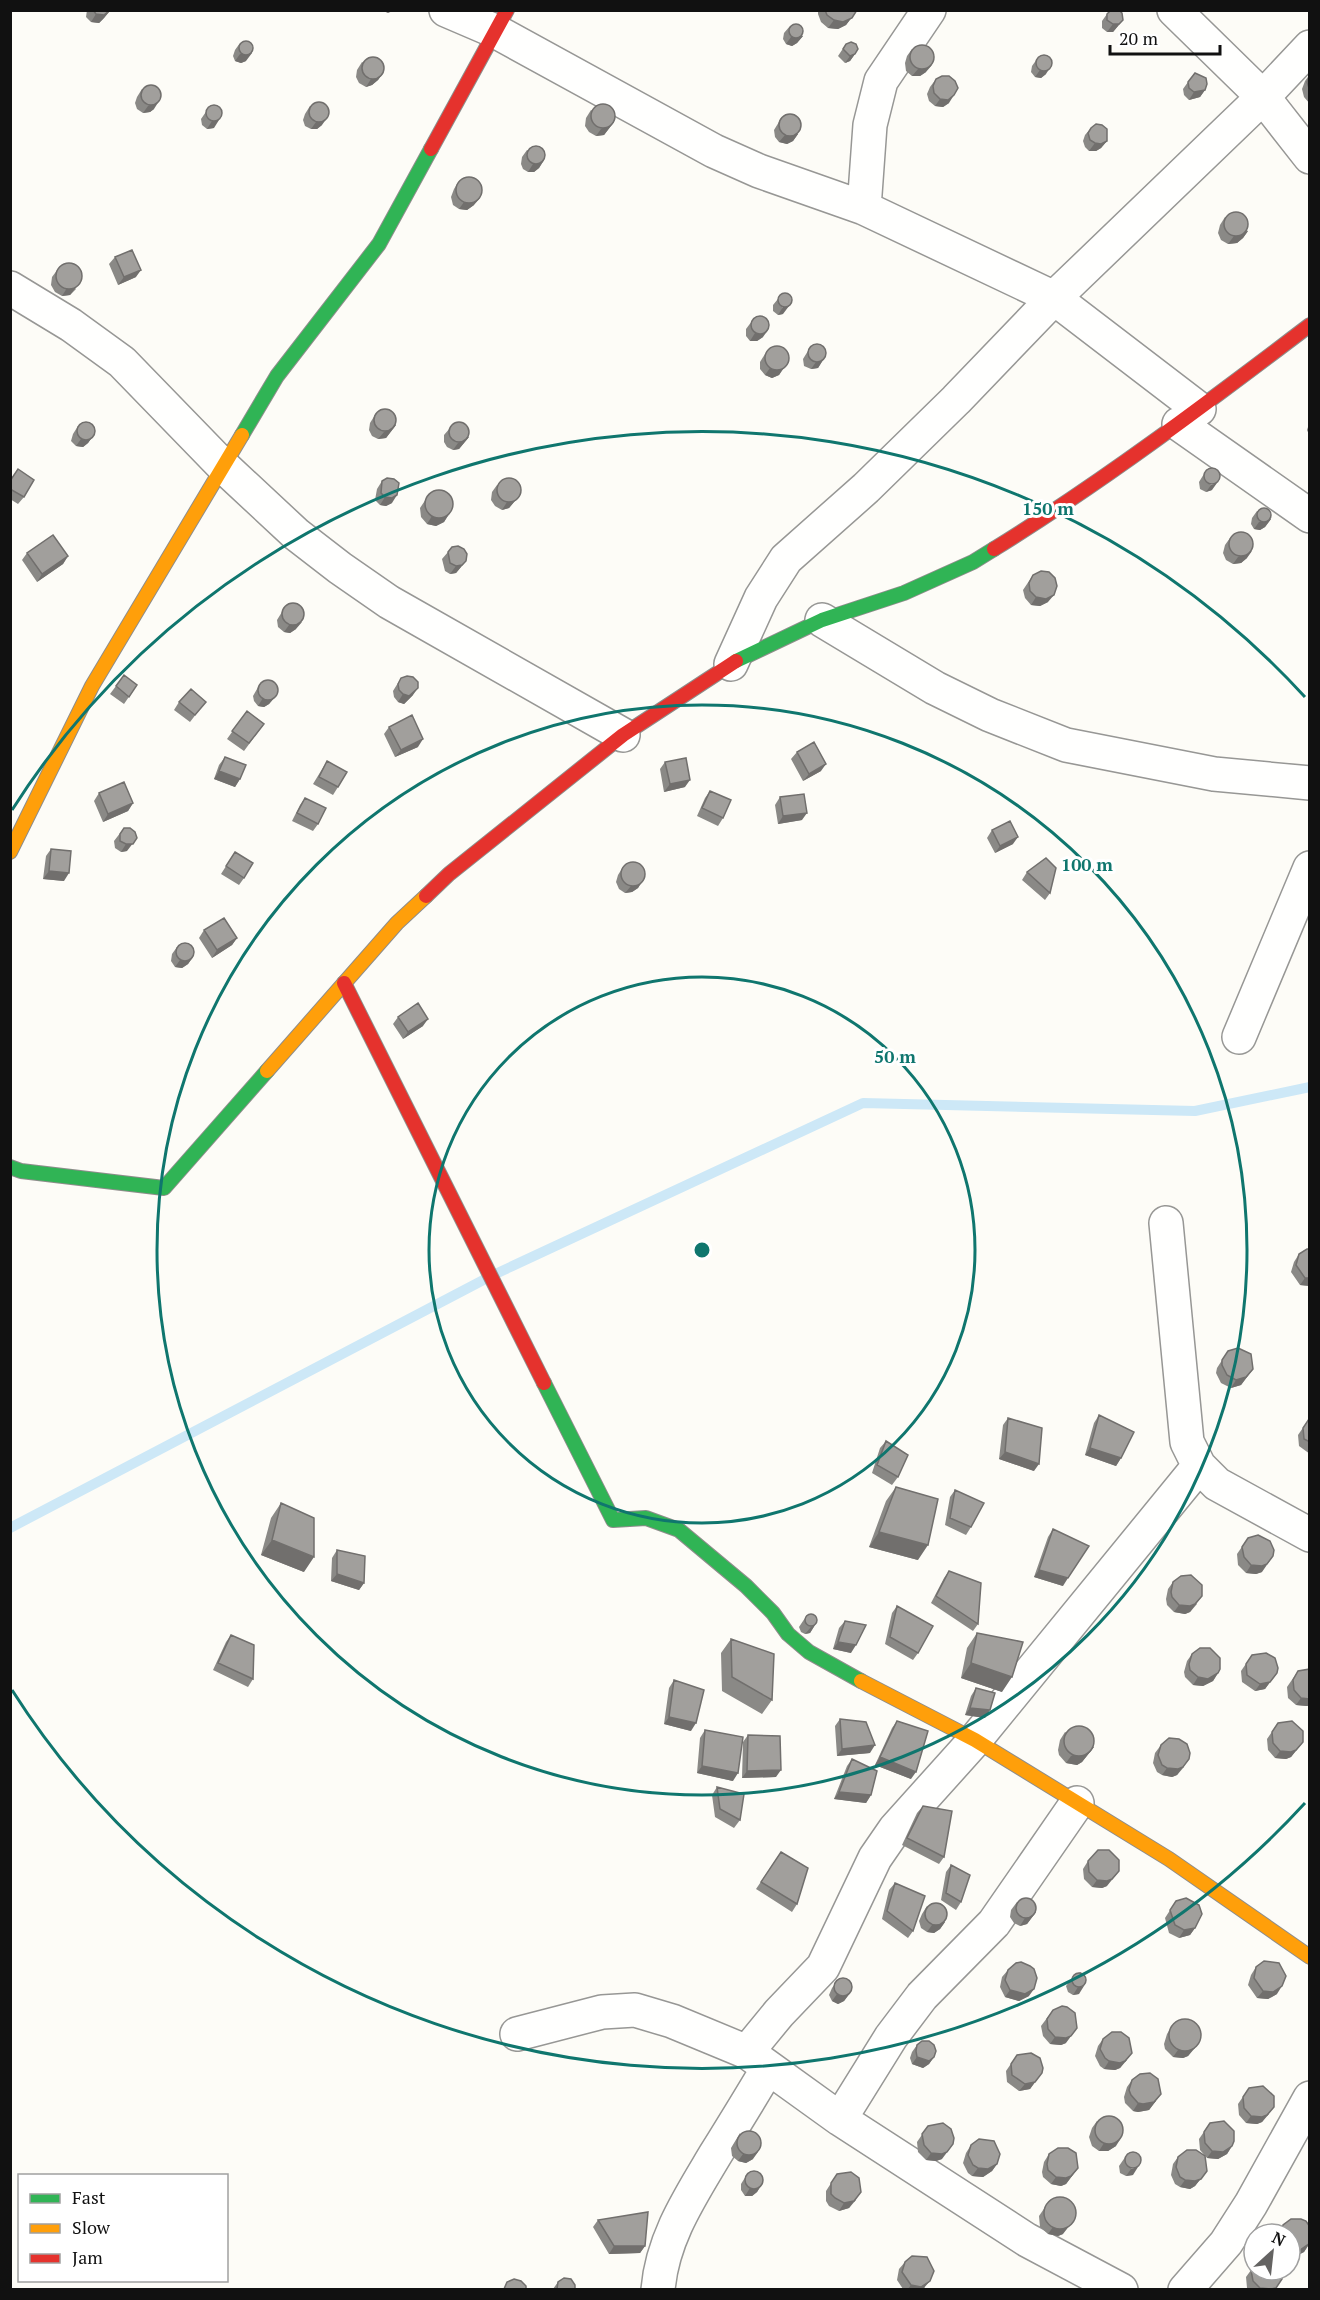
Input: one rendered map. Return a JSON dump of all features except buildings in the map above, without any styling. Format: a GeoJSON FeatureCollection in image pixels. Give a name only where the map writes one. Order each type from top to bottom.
{"type":"FeatureCollection","features":[{"type":"Feature","properties":{"kind":"street"},"geometry":{"type":"LineString","coordinates":[[446,10],[501,21],[714,151],[759,171],[864,208],[1054,298],[1189,416],[1310,516]]}},
{"type":"Feature","properties":{"kind":"street"},"geometry":{"type":"LineString","coordinates":[[864,208],[870,125],[881,81],[929,10]]}},
{"type":"Feature","properties":{"kind":"street"},"geometry":{"type":"LineString","coordinates":[[1174,10],[1263,97],[1310,157]]}},
{"type":"Feature","properties":{"kind":"street"},"geometry":{"type":"LineString","coordinates":[[10,852],[92,686],[277,376],[379,244],[501,21]]}},
{"type":"Feature","properties":{"kind":"street"},"geometry":{"type":"LineString","coordinates":[[730,664],[761,598],[786,559],[866,488],[932,424],[1054,298],[1263,97],[1310,47]]}},
{"type":"Feature","properties":{"kind":"street"},"geometry":{"type":"LineString","coordinates":[[10,288],[71,326],[122,362],[223,466],[296,534],[389,602],[623,735]]}},
{"type":"Feature","properties":{"kind":"street"},"geometry":{"type":"LineString","coordinates":[[10,1167],[21,1171],[164,1188],[397,922],[449,874],[623,735],[730,664],[822,620],[904,593],[973,562],[1058,510],[1310,325]]}},
{"type":"Feature","properties":{"kind":"street"},"geometry":{"type":"LineString","coordinates":[[822,620],[935,688],[990,715],[1066,745],[1214,774],[1310,783]]}},
{"type":"Feature","properties":{"kind":"street"},"geometry":{"type":"LineString","coordinates":[[1239,1037],[1310,868]]}},
{"type":"Feature","properties":{"kind":"street"},"geometry":{"type":"LineString","coordinates":[[344,983],[613,1520],[646,1518],[679,1530],[746,1586],[773,1613],[788,1634],[809,1652],[975,1740],[1168,1859],[1310,1957]]}},
{"type":"Feature","properties":{"kind":"street"},"geometry":{"type":"LineString","coordinates":[[1166,1223],[1187,1442],[1199,1466],[1217,1484],[1310,1535]]}},
{"type":"Feature","properties":{"kind":"street"},"geometry":{"type":"LineString","coordinates":[[658,2289],[660,2268],[674,2228],[779,2013],[804,1990],[823,1967],[875,1858],[895,1829],[975,1740],[1199,1466]]}},
{"type":"Feature","properties":{"kind":"street"},"geometry":{"type":"LineString","coordinates":[[840,2119],[891,2037],[922,1996],[994,1923],[1077,1803]]}},
{"type":"Feature","properties":{"kind":"street"},"geometry":{"type":"LineString","coordinates":[[517,2034],[602,2012],[635,2010],[672,2021],[758,2060],[840,2119],[1027,2240],[1121,2289]]}},
{"type":"Feature","properties":{"kind":"street"},"geometry":{"type":"LineString","coordinates":[[1185,2289],[1227,2243],[1310,2098]]}},
{"type":"Feature","properties":{"kind":"waterway"},"geometry":{"type":"LineString","coordinates":[[10,1528],[491,1276],[863,1103],[1195,1111],[1310,1087]]}},
{"type":"Feature","properties":{"kind":"traffic: fast"},"geometry":{"type":"LineString","coordinates":[[242,435],[277,376],[379,244],[431,149]]}},
{"type":"Feature","properties":{"kind":"traffic: fast"},"geometry":{"type":"LineString","coordinates":[[736,661],[822,620],[904,593],[973,562],[994,549]]}},
{"type":"Feature","properties":{"kind":"traffic: fast"},"geometry":{"type":"LineString","coordinates":[[10,1167],[21,1171],[164,1188],[267,1071]]}},
{"type":"Feature","properties":{"kind":"traffic: fast"},"geometry":{"type":"LineString","coordinates":[[544,1383],[613,1520],[646,1518],[679,1530],[746,1586],[773,1613],[788,1634],[809,1652],[861,1681]]}},
{"type":"Feature","properties":{"kind":"traffic: slow"},"geometry":{"type":"LineString","coordinates":[[10,852],[92,686],[242,435]]}},
{"type":"Feature","properties":{"kind":"traffic: slow"},"geometry":{"type":"LineString","coordinates":[[267,1071],[397,923],[426,896]]}},
{"type":"Feature","properties":{"kind":"traffic: slow"},"geometry":{"type":"LineString","coordinates":[[861,1681],[975,1740],[1169,1859],[1310,1957]]}},
{"type":"Feature","properties":{"kind":"traffic: jam"},"geometry":{"type":"LineString","coordinates":[[431,149],[507,10]]}},
{"type":"Feature","properties":{"kind":"traffic: jam"},"geometry":{"type":"LineString","coordinates":[[994,549],[1115,469],[1310,325]]}},
{"type":"Feature","properties":{"kind":"traffic: jam"},"geometry":{"type":"LineString","coordinates":[[426,896],[449,874],[623,735],[736,661]]}},
{"type":"Feature","properties":{"kind":"traffic: jam"},"geometry":{"type":"LineString","coordinates":[[344,983],[544,1383]]}}]}
